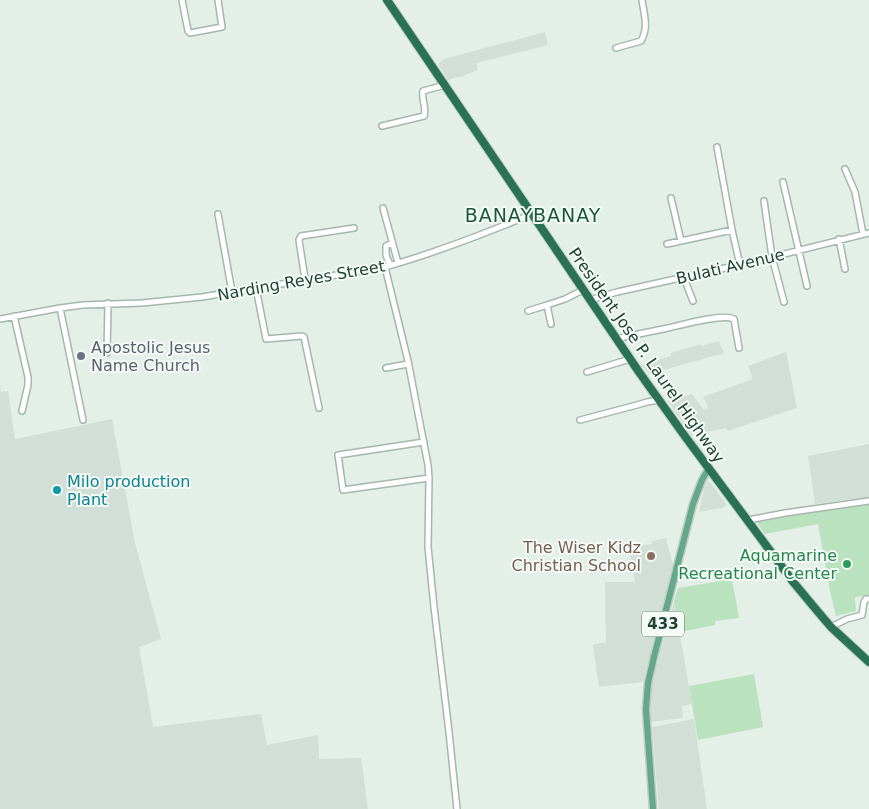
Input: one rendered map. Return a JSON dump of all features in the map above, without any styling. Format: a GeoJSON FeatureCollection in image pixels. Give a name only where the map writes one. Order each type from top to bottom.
{"type":"FeatureCollection","features":[{"type":"Feature","properties":{"kind":"highway","name":"President Jose P. Laurel Highway"},"geometry":{"type":"LineString","coordinates":[[387,0],[659,400],[794,583],[831,627],[869,662]]}},
{"type":"Feature","properties":{"kind":"main road","name":"433"},"geometry":{"type":"LineString","coordinates":[[653,809],[646,717],[650,674],[693,504],[702,480],[709,468]]}},
{"type":"Feature","properties":{"kind":"street"},"geometry":{"type":"LineString","coordinates":[[182,0],[188,31],[190,32],[222,27],[218,0]]}},
{"type":"Feature","properties":{"kind":"street"},"geometry":{"type":"LineString","coordinates":[[616,48],[642,41],[646,30],[642,0]]}},
{"type":"Feature","properties":{"kind":"street"},"geometry":{"type":"LineString","coordinates":[[382,126],[424,116],[423,91],[445,85]]}},
{"type":"Feature","properties":{"kind":"street"},"geometry":{"type":"LineString","coordinates":[[717,147],[740,265]]}},
{"type":"Feature","properties":{"kind":"street"},"geometry":{"type":"LineString","coordinates":[[845,169],[855,192],[866,233]]}},
{"type":"Feature","properties":{"kind":"street"},"geometry":{"type":"LineString","coordinates":[[783,182],[807,286]]}},
{"type":"Feature","properties":{"kind":"street"},"geometry":{"type":"LineString","coordinates":[[671,198],[681,241]]}},
{"type":"Feature","properties":{"kind":"street"},"geometry":{"type":"LineString","coordinates":[[764,201],[772,257],[784,302]]}},
{"type":"Feature","properties":{"kind":"street"},"geometry":{"type":"LineString","coordinates":[[383,208],[398,263]]}},
{"type":"Feature","properties":{"kind":"street"},"geometry":{"type":"LineString","coordinates":[[218,214],[232,292]]}},
{"type":"Feature","properties":{"kind":"street","name":"Narding Reyes Street"},"geometry":{"type":"LineString","coordinates":[[0,319],[60,308],[108,303],[142,303],[232,292],[388,266],[476,237],[532,214]]}},
{"type":"Feature","properties":{"kind":"street"},"geometry":{"type":"LineString","coordinates":[[305,279],[301,236],[354,228]]}},
{"type":"Feature","properties":{"kind":"street"},"geometry":{"type":"LineString","coordinates":[[668,244],[732,230]]}},
{"type":"Feature","properties":{"kind":"street","name":"Bulati Avenue"},"geometry":{"type":"LineString","coordinates":[[590,300],[866,233]]}},
{"type":"Feature","properties":{"kind":"street"},"geometry":{"type":"LineString","coordinates":[[839,239],[845,269]]}},
{"type":"Feature","properties":{"kind":"street"},"geometry":{"type":"LineString","coordinates":[[392,243],[386,246],[385,250],[424,442],[429,478],[428,546],[457,809]]}},
{"type":"Feature","properties":{"kind":"street"},"geometry":{"type":"LineString","coordinates":[[684,278],[693,301]]}},
{"type":"Feature","properties":{"kind":"street"},"geometry":{"type":"LineString","coordinates":[[256,288],[266,339],[304,337],[319,408]]}},
{"type":"Feature","properties":{"kind":"street"},"geometry":{"type":"LineString","coordinates":[[528,311],[565,299],[584,290]]}},
{"type":"Feature","properties":{"kind":"street"},"geometry":{"type":"LineString","coordinates":[[107,353],[108,303]]}},
{"type":"Feature","properties":{"kind":"street"},"geometry":{"type":"LineString","coordinates":[[547,305],[551,324]]}},
{"type":"Feature","properties":{"kind":"street"},"geometry":{"type":"LineString","coordinates":[[60,308],[83,420]]}},
{"type":"Feature","properties":{"kind":"street"},"geometry":{"type":"LineString","coordinates":[[14,316],[28,377],[22,411]]}},
{"type":"Feature","properties":{"kind":"street"},"geometry":{"type":"LineString","coordinates":[[617,339],[692,323],[732,317],[734,319],[739,348]]}},
{"type":"Feature","properties":{"kind":"street"},"geometry":{"type":"LineString","coordinates":[[587,372],[630,359]]}},
{"type":"Feature","properties":{"kind":"street"},"geometry":{"type":"LineString","coordinates":[[386,368],[408,364]]}},
{"type":"Feature","properties":{"kind":"street"},"geometry":{"type":"LineString","coordinates":[[580,420],[659,400]]}},
{"type":"Feature","properties":{"kind":"street"},"geometry":{"type":"LineString","coordinates":[[424,442],[338,455],[343,490],[429,478]]}},
{"type":"Feature","properties":{"kind":"street"},"geometry":{"type":"LineString","coordinates":[[748,520],[869,501]]}},
{"type":"Feature","properties":{"kind":"street"},"geometry":{"type":"LineString","coordinates":[[831,627],[847,619],[862,615],[864,602],[866,599],[869,599]]}},
{"type":"Feature","properties":{"kind":"shaded area"},"geometry":{"type":"Polygon","coordinates":[[[545,32],[548,45],[476,63],[478,70],[458,78],[448,80],[438,64],[444,59],[545,32]]]}},
{"type":"Feature","properties":{"kind":"shaded area"},"geometry":{"type":"Polygon","coordinates":[[[719,341],[724,353],[649,374],[642,365],[671,356],[671,353],[719,341]]]}},
{"type":"Feature","properties":{"kind":"shaded area"},"geometry":{"type":"Polygon","coordinates":[[[786,352],[797,408],[728,431],[726,428],[691,435],[668,401],[692,394],[704,410],[708,407],[703,397],[753,379],[748,366],[786,352]]]}},
{"type":"Feature","properties":{"kind":"shaded area"},"geometry":{"type":"Polygon","coordinates":[[[0,386],[1,392],[8,391],[15,439],[112,419],[135,543],[161,639],[139,647],[153,727],[261,714],[267,745],[318,735],[319,759],[361,758],[368,809],[0,809],[0,386]]]}},
{"type":"Feature","properties":{"kind":"shaded area"},"geometry":{"type":"Polygon","coordinates":[[[869,444],[869,497],[815,504],[808,456],[869,444]]]}},
{"type":"Feature","properties":{"kind":"shaded area"},"geometry":{"type":"Polygon","coordinates":[[[707,481],[710,482],[727,505],[722,508],[699,512],[705,485],[707,481]]]}},
{"type":"Feature","properties":{"kind":"shaded area"},"geometry":{"type":"Polygon","coordinates":[[[666,538],[673,565],[643,682],[599,687],[593,645],[606,642],[605,582],[635,582],[629,548],[652,544],[652,541],[666,538]]]}},
{"type":"Feature","properties":{"kind":"shaded area"},"geometry":{"type":"Polygon","coordinates":[[[674,601],[692,704],[682,706],[683,718],[651,722],[652,683],[674,601]]]}},
{"type":"Feature","properties":{"kind":"shaded area"},"geometry":{"type":"Polygon","coordinates":[[[694,719],[707,809],[659,809],[652,727],[694,719]]]}},
{"type":"Feature","properties":{"kind":"green space","name":"Aquamarine Recreational Center"},"geometry":{"type":"Polygon","coordinates":[[[869,502],[869,595],[855,597],[856,611],[836,616],[818,524],[765,534],[755,520],[869,502]]]}},
{"type":"Feature","properties":{"kind":"green space"},"geometry":{"type":"Polygon","coordinates":[[[732,579],[739,618],[715,621],[715,625],[680,632],[674,601],[678,588],[732,579]]]}},
{"type":"Feature","properties":{"kind":"green space"},"geometry":{"type":"Polygon","coordinates":[[[754,674],[763,727],[698,740],[689,686],[754,674]]]}},
{"type":"Feature","properties":{"kind":"place","name":"Apostolic Jesus Name Church"},"geometry":{"type":"Point","coordinates":[81,356]}},
{"type":"Feature","properties":{"kind":"place","name":"Milo production Plant"},"geometry":{"type":"Point","coordinates":[57,490]}},
{"type":"Feature","properties":{"kind":"place","name":"The Wiser Kidz Christian School"},"geometry":{"type":"Point","coordinates":[651,556]}},
{"type":"Feature","properties":{"kind":"place","name":"Aquamarine Recreational Center"},"geometry":{"type":"Point","coordinates":[847,564]}},
{"type":"Feature","properties":{"kind":"district","name":"BANAYBANAY"},"geometry":{"type":"Point","coordinates":[533,215]}}]}
